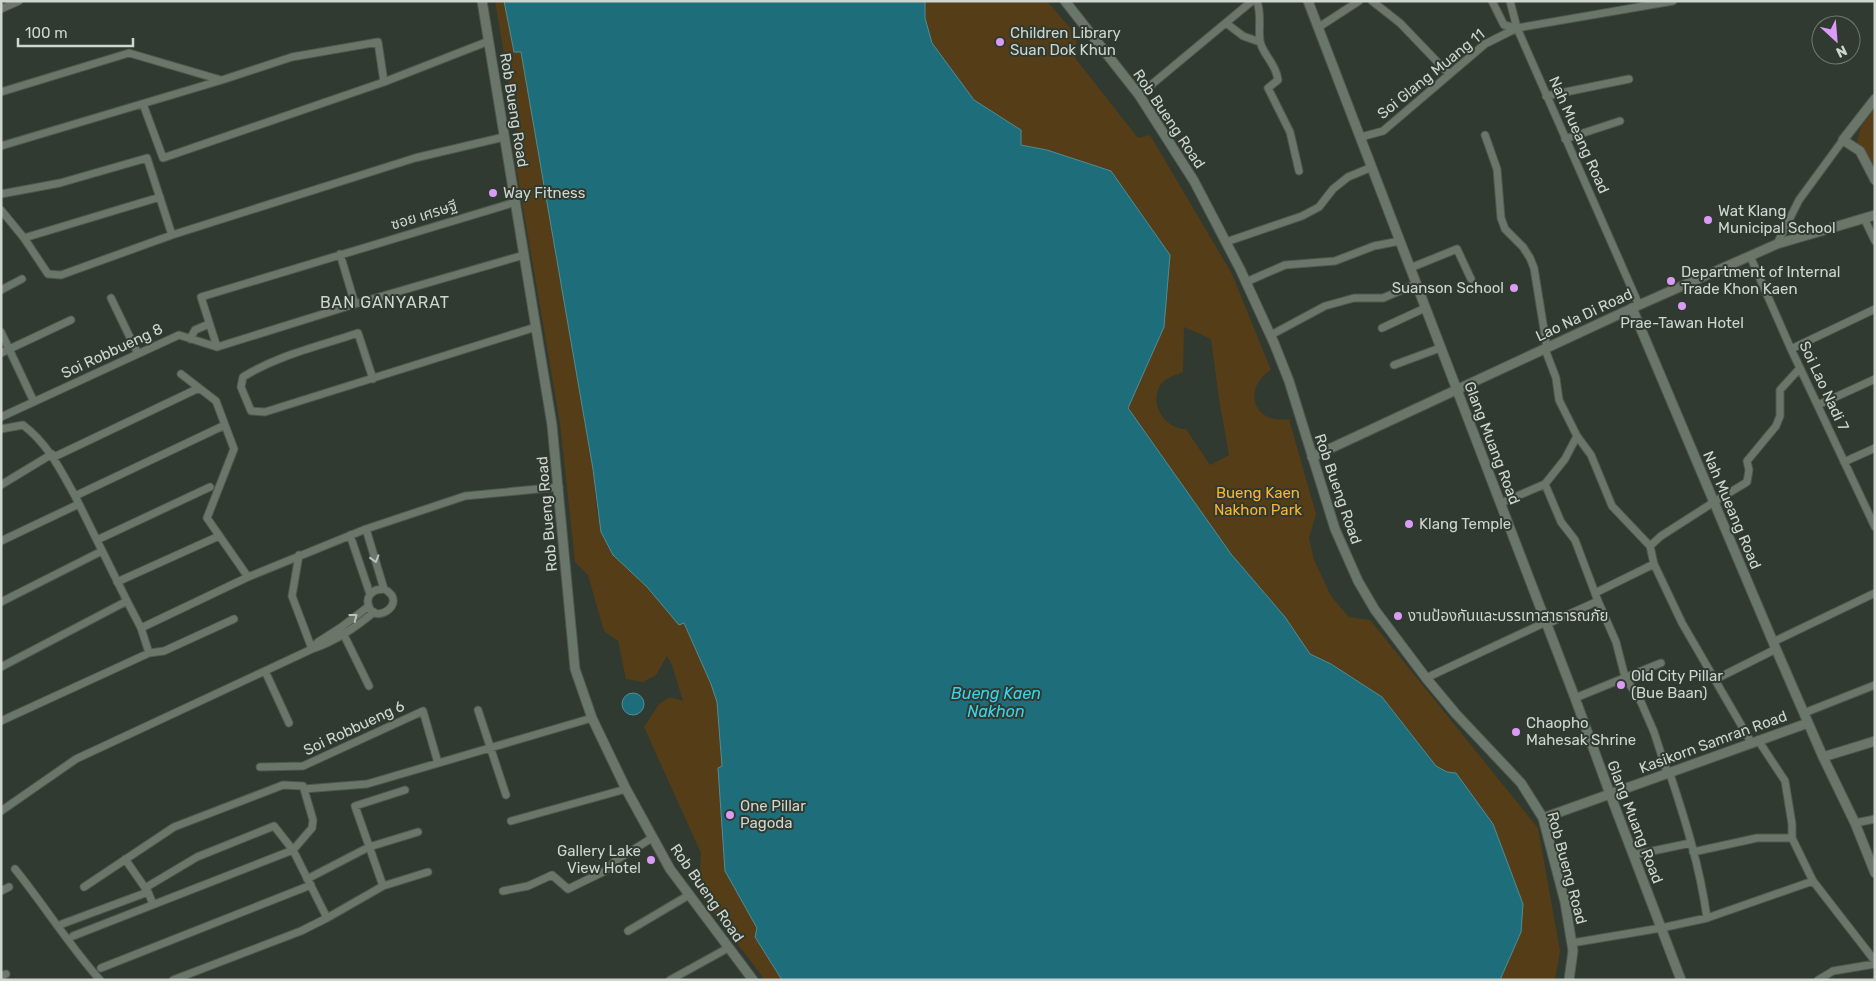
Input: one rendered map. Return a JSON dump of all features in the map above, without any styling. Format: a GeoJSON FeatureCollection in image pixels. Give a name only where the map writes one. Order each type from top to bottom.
{"type":"FeatureCollection","features":[{"type":"Feature","properties":{"kind":"street"},"geometry":{"type":"LineString","coordinates":[[1,10],[20,1]]}},
{"type":"Feature","properties":{"kind":"street","name":"Rob Bueng Road"},"geometry":{"type":"LineString","coordinates":[[482,1],[552,425],[575,669],[592,718],[626,790],[652,838],[688,895],[753,980]]}},
{"type":"Feature","properties":{"kind":"street","name":"Rob Bueng Road"},"geometry":{"type":"LineString","coordinates":[[1065,1],[1139,95],[1194,181],[1226,242],[1271,335],[1289,381],[1335,529],[1358,581],[1375,610],[1426,678],[1456,714],[1521,783],[1543,818],[1565,902],[1572,943],[1573,951],[1569,980]]}},
{"type":"Feature","properties":{"kind":"street"},"geometry":{"type":"LineString","coordinates":[[1139,95],[1252,1]]}},
{"type":"Feature","properties":{"kind":"street"},"geometry":{"type":"LineString","coordinates":[[1257,1],[1261,12],[1260,42],[1277,70],[1278,80],[1268,88],[1290,132],[1300,170]]}},
{"type":"Feature","properties":{"kind":"street","name":"Glang Muang Road"},"geometry":{"type":"LineString","coordinates":[[1308,1],[1501,503],[1681,980]]}},
{"type":"Feature","properties":{"kind":"street"},"geometry":{"type":"LineString","coordinates":[[1319,27],[1359,1]]}},
{"type":"Feature","properties":{"kind":"street"},"geometry":{"type":"LineString","coordinates":[[1372,1],[1400,23],[1450,74]]}},
{"type":"Feature","properties":{"kind":"street"},"geometry":{"type":"LineString","coordinates":[[1492,1],[1504,25],[1517,28]]}},
{"type":"Feature","properties":{"kind":"street","name":"Nah Mueang Road"},"geometry":{"type":"LineString","coordinates":[[1510,1],[1517,28],[1635,306],[1714,502],[1823,758],[1855,823],[1875,874]]}},
{"type":"Feature","properties":{"kind":"street","name":"Soi Glang Muang 11"},"geometry":{"type":"LineString","coordinates":[[1360,137],[1383,130],[1485,44],[1517,28],[1673,1]]}},
{"type":"Feature","properties":{"kind":"street"},"geometry":{"type":"LineString","coordinates":[[1226,23],[1243,36],[1260,42]]}},
{"type":"Feature","properties":{"kind":"street"},"geometry":{"type":"LineString","coordinates":[[144,104],[163,158],[384,82],[489,41]]}},
{"type":"Feature","properties":{"kind":"street"},"geometry":{"type":"LineString","coordinates":[[1,146],[144,104],[292,57],[378,42],[384,82]]}},
{"type":"Feature","properties":{"kind":"street"},"geometry":{"type":"LineString","coordinates":[[1,92],[129,53],[222,80]]}},
{"type":"Feature","properties":{"kind":"street"},"geometry":{"type":"LineString","coordinates":[[1546,96],[1629,79]]}},
{"type":"Feature","properties":{"kind":"street"},"geometry":{"type":"LineString","coordinates":[[1778,244],[1799,200],[1875,99]]}},
{"type":"Feature","properties":{"kind":"street"},"geometry":{"type":"LineString","coordinates":[[1565,139],[1620,121]]}},
{"type":"Feature","properties":{"kind":"street"},"geometry":{"type":"LineString","coordinates":[[1485,135],[1497,169],[1501,218],[1505,229],[1523,247],[1534,268],[1546,348],[1556,378],[1559,400],[1577,436],[1591,455],[1612,506],[1650,546],[1654,564],[1682,623],[1755,741],[1785,781],[1792,824],[1792,838],[1813,881],[1875,963],[1833,971],[1818,980]]}},
{"type":"Feature","properties":{"kind":"street"},"geometry":{"type":"LineString","coordinates":[[1,210],[24,238],[48,274],[61,275],[172,235],[415,158],[504,137]]}},
{"type":"Feature","properties":{"kind":"street"},"geometry":{"type":"LineString","coordinates":[[1843,140],[1860,151],[1875,180]]}},
{"type":"Feature","properties":{"kind":"street"},"geometry":{"type":"LineString","coordinates":[[1,194],[60,183],[147,158],[172,235]]}},
{"type":"Feature","properties":{"kind":"street"},"geometry":{"type":"LineString","coordinates":[[1226,242],[1302,216],[1314,210],[1348,176],[1372,167]]}},
{"type":"Feature","properties":{"kind":"street"},"geometry":{"type":"LineString","coordinates":[[24,238],[160,197]]}},
{"type":"Feature","properties":{"kind":"street","name":"ซอย เศรษฐี"},"geometry":{"type":"LineString","coordinates":[[210,324],[201,297],[516,202]]}},
{"type":"Feature","properties":{"kind":"street","name":"Lao Na Di Road"},"geometry":{"type":"LineString","coordinates":[[1312,457],[1635,306],[1750,256],[1778,244],[1875,215]]}},
{"type":"Feature","properties":{"kind":"street"},"geometry":{"type":"LineString","coordinates":[[1864,218],[1875,241]]}},
{"type":"Feature","properties":{"kind":"street"},"geometry":{"type":"LineString","coordinates":[[1246,282],[1285,265],[1335,261],[1374,246],[1400,241]]}},
{"type":"Feature","properties":{"kind":"street"},"geometry":{"type":"LineString","coordinates":[[1410,268],[1457,248],[1471,279]]}},
{"type":"Feature","properties":{"kind":"street"},"geometry":{"type":"LineString","coordinates":[[340,254],[354,304]]}},
{"type":"Feature","properties":{"kind":"street"},"geometry":{"type":"LineString","coordinates":[[190,338],[196,330],[210,324],[217,347],[354,304],[524,255]]}},
{"type":"Feature","properties":{"kind":"street","name":"Soi Lao Nadi 7"},"geometry":{"type":"LineString","coordinates":[[1750,256],[1791,349],[1875,527]]}},
{"type":"Feature","properties":{"kind":"street"},"geometry":{"type":"LineString","coordinates":[[1,290],[22,279]]}},
{"type":"Feature","properties":{"kind":"street"},"geometry":{"type":"LineString","coordinates":[[1271,335],[1325,306],[1354,298],[1383,298],[1416,284]]}},
{"type":"Feature","properties":{"kind":"street"},"geometry":{"type":"LineString","coordinates":[[111,298],[138,354]]}},
{"type":"Feature","properties":{"kind":"street"},"geometry":{"type":"LineString","coordinates":[[1382,328],[1426,308]]}},
{"type":"Feature","properties":{"kind":"street"},"geometry":{"type":"LineString","coordinates":[[1791,349],[1875,309]]}},
{"type":"Feature","properties":{"kind":"street"},"geometry":{"type":"LineString","coordinates":[[1,353],[71,320]]}},
{"type":"Feature","properties":{"kind":"street"},"geometry":{"type":"LineString","coordinates":[[373,379],[358,333],[282,358],[256,369],[243,377],[241,387],[251,411],[261,413],[373,379],[536,327]]}},
{"type":"Feature","properties":{"kind":"street"},"geometry":{"type":"LineString","coordinates":[[1,332],[34,402]]}},
{"type":"Feature","properties":{"kind":"street","name":"Soi Robbueng 8"},"geometry":{"type":"LineString","coordinates":[[1,417],[179,335],[217,347]]}},
{"type":"Feature","properties":{"kind":"street"},"geometry":{"type":"LineString","coordinates":[[1394,365],[1440,348]]}},
{"type":"Feature","properties":{"kind":"street"},"geometry":{"type":"LineString","coordinates":[[1650,546],[1661,536],[1747,482],[1749,470],[1747,461],[1776,426],[1780,416],[1780,390],[1800,368]]}},
{"type":"Feature","properties":{"kind":"street"},"geometry":{"type":"LineString","coordinates":[[181,374],[216,401],[234,449],[207,518],[248,577]]}},
{"type":"Feature","properties":{"kind":"street"},"geometry":{"type":"LineString","coordinates":[[1818,405],[1875,379]]}},
{"type":"Feature","properties":{"kind":"street"},"geometry":{"type":"LineString","coordinates":[[1,485],[53,455],[199,388]]}},
{"type":"Feature","properties":{"kind":"street"},"geometry":{"type":"LineString","coordinates":[[1,429],[23,425],[37,436],[53,455],[141,628],[149,653]]}},
{"type":"Feature","properties":{"kind":"street"},"geometry":{"type":"LineString","coordinates":[[75,496],[225,425]]}},
{"type":"Feature","properties":{"kind":"street"},"geometry":{"type":"LineString","coordinates":[[1501,503],[1545,484],[1566,459],[1577,436]]}},
{"type":"Feature","properties":{"kind":"street"},"geometry":{"type":"LineString","coordinates":[[1844,462],[1875,448]]}},
{"type":"Feature","properties":{"kind":"street"},"geometry":{"type":"LineString","coordinates":[[1545,484],[1561,522],[1575,540],[1595,594],[1616,642],[1625,677],[1641,702],[1654,732],[1691,843],[1703,892],[1707,918]]}},
{"type":"Feature","properties":{"kind":"street"},"geometry":{"type":"LineString","coordinates":[[97,540],[210,487]]}},
{"type":"Feature","properties":{"kind":"street"},"geometry":{"type":"LineString","coordinates":[[141,628],[248,577],[366,529],[465,496],[559,487]]}},
{"type":"Feature","properties":{"kind":"street"},"geometry":{"type":"LineString","coordinates":[[1,540],[79,504]]}},
{"type":"Feature","properties":{"kind":"street"},"geometry":{"type":"LineString","coordinates":[[350,535],[370,594],[368,598],[369,606],[374,612],[382,614],[392,606],[392,598],[384,589],[366,529]]}},
{"type":"Feature","properties":{"kind":"street"},"geometry":{"type":"LineString","coordinates":[[118,582],[219,536]]}},
{"type":"Feature","properties":{"kind":"street"},"geometry":{"type":"LineString","coordinates":[[1,602],[102,551]]}},
{"type":"Feature","properties":{"kind":"street"},"geometry":{"type":"LineString","coordinates":[[299,555],[292,596],[312,649]]}},
{"type":"Feature","properties":{"kind":"street"},"geometry":{"type":"LineString","coordinates":[[1595,594],[1654,564]]}},
{"type":"Feature","properties":{"kind":"street"},"geometry":{"type":"LineString","coordinates":[[370,594],[376,590],[384,589]]}},
{"type":"Feature","properties":{"kind":"street"},"geometry":{"type":"LineString","coordinates":[[1720,677],[1875,593]]}},
{"type":"Feature","properties":{"kind":"street"},"geometry":{"type":"LineString","coordinates":[[1,667],[127,601]]}},
{"type":"Feature","properties":{"kind":"street"},"geometry":{"type":"LineString","coordinates":[[1426,678],[1598,601]]}},
{"type":"Feature","properties":{"kind":"street"},"geometry":{"type":"LineString","coordinates":[[342,632],[369,606]]}},
{"type":"Feature","properties":{"kind":"street"},"geometry":{"type":"LineString","coordinates":[[1,811],[76,759],[312,649],[318,642],[342,632],[374,612]]}},
{"type":"Feature","properties":{"kind":"street"},"geometry":{"type":"LineString","coordinates":[[1,721],[149,653],[164,651],[234,619]]}},
{"type":"Feature","properties":{"kind":"street"},"geometry":{"type":"LineString","coordinates":[[342,632],[369,686]]}},
{"type":"Feature","properties":{"kind":"street"},"geometry":{"type":"LineString","coordinates":[[1575,698],[1660,663]]}},
{"type":"Feature","properties":{"kind":"street"},"geometry":{"type":"LineString","coordinates":[[265,671],[289,724]]}},
{"type":"Feature","properties":{"kind":"street"},"geometry":{"type":"LineString","coordinates":[[1804,713],[1875,685]]}},
{"type":"Feature","properties":{"kind":"street"},"geometry":{"type":"LineString","coordinates":[[478,710],[506,795]]}},
{"type":"Feature","properties":{"kind":"street","name":"Soi Robbueng 6"},"geometry":{"type":"LineString","coordinates":[[260,767],[303,766],[423,711],[438,763]]}},
{"type":"Feature","properties":{"kind":"street"},"geometry":{"type":"LineString","coordinates":[[304,789],[367,784],[592,718]]}},
{"type":"Feature","properties":{"kind":"street","name":"Kasikorn Samran Road"},"geometry":{"type":"LineString","coordinates":[[1543,818],[1808,723]]}},
{"type":"Feature","properties":{"kind":"street"},"geometry":{"type":"LineString","coordinates":[[1823,758],[1875,741]]}},
{"type":"Feature","properties":{"kind":"street"},"geometry":{"type":"LineString","coordinates":[[73,936],[293,850],[312,828],[313,820],[303,786],[282,785],[174,827],[84,887]]}},
{"type":"Feature","properties":{"kind":"street"},"geometry":{"type":"LineString","coordinates":[[383,886],[355,806],[405,790]]}},
{"type":"Feature","properties":{"kind":"street"},"geometry":{"type":"LineString","coordinates":[[511,821],[626,790]]}},
{"type":"Feature","properties":{"kind":"street"},"geometry":{"type":"LineString","coordinates":[[1855,823],[1875,819]]}},
{"type":"Feature","properties":{"kind":"street"},"geometry":{"type":"LineString","coordinates":[[62,924],[146,890],[197,857],[274,826],[293,850],[327,918]]}},
{"type":"Feature","properties":{"kind":"street"},"geometry":{"type":"LineString","coordinates":[[101,968],[309,882],[369,847],[418,832]]}},
{"type":"Feature","properties":{"kind":"street"},"geometry":{"type":"LineString","coordinates":[[503,891],[528,886],[552,876],[568,889],[605,871],[615,861],[652,838]]}},
{"type":"Feature","properties":{"kind":"street"},"geometry":{"type":"LineString","coordinates":[[1693,852],[1757,838],[1792,838]]}},
{"type":"Feature","properties":{"kind":"street"},"geometry":{"type":"LineString","coordinates":[[1633,855],[1691,843]]}},
{"type":"Feature","properties":{"kind":"street"},"geometry":{"type":"LineString","coordinates":[[125,859],[153,904]]}},
{"type":"Feature","properties":{"kind":"street"},"geometry":{"type":"LineString","coordinates":[[15,869],[42,902],[82,960],[100,980]]}},
{"type":"Feature","properties":{"kind":"street"},"geometry":{"type":"LineString","coordinates":[[173,980],[301,931],[383,886],[428,872]]}},
{"type":"Feature","properties":{"kind":"street"},"geometry":{"type":"LineString","coordinates":[[1572,943],[1707,918],[1813,881]]}},
{"type":"Feature","properties":{"kind":"street"},"geometry":{"type":"LineString","coordinates":[[1,891],[9,887]]}},
{"type":"Feature","properties":{"kind":"street"},"geometry":{"type":"LineString","coordinates":[[628,931],[688,895]]}},
{"type":"Feature","properties":{"kind":"street"},"geometry":{"type":"LineString","coordinates":[[670,980],[728,948]]}},
{"type":"Feature","properties":{"kind":"green space"},"geometry":{"type":"Polygon","coordinates":[[[495,1],[504,1],[514,52],[521,52],[593,469],[597,513],[613,555],[684,623],[711,684],[717,703],[723,767],[718,767],[725,871],[757,928],[755,938],[782,980],[765,980],[699,893],[701,853],[644,727],[659,704],[670,697],[683,701],[672,665],[667,656],[656,675],[643,682],[626,679],[618,641],[604,631],[588,575],[575,562],[560,423],[512,143],[518,137],[495,1]]]}},
{"type":"Feature","properties":{"kind":"green space","name":"Bueng Kaen Nakhon Park"},"geometry":{"type":"Polygon","coordinates":[[[925,1],[1047,1],[1077,36],[1075,58],[1138,138],[1150,135],[1232,274],[1271,370],[1256,387],[1254,395],[1256,404],[1267,417],[1289,419],[1316,514],[1309,538],[1314,560],[1331,596],[1349,617],[1370,620],[1538,828],[1560,951],[1555,980],[1500,980],[1521,932],[1493,824],[1456,773],[1447,772],[1436,766],[1382,697],[1331,664],[1310,654],[1285,617],[1231,554],[1128,408],[1147,365],[1170,255],[1132,200],[1047,150],[1021,145],[1021,130],[974,100],[932,43],[925,18],[925,1]],[[1184,327],[1183,372],[1164,381],[1158,390],[1156,398],[1160,413],[1171,424],[1178,428],[1186,429],[1210,465],[1229,455],[1211,339],[1184,327]]]}},
{"type":"Feature","properties":{"kind":"green space"},"geometry":{"type":"Polygon","coordinates":[[[1875,108],[1875,173],[1857,141],[1861,127],[1875,108]]]}},
{"type":"Feature","properties":{"kind":"water","name":"Bueng Kaen Nakhon"},"geometry":{"type":"Polygon","coordinates":[[[504,1],[925,1],[925,18],[932,43],[974,100],[1021,130],[1021,145],[1047,150],[1111,171],[1170,255],[1164,327],[1128,408],[1231,554],[1285,617],[1310,654],[1331,664],[1382,697],[1436,766],[1447,772],[1456,773],[1493,824],[1523,904],[1521,932],[1500,980],[782,980],[755,937],[757,928],[725,871],[718,768],[722,766],[717,702],[711,684],[684,623],[679,625],[647,587],[613,555],[601,532],[593,469],[521,52],[514,52],[504,1]]]}},
{"type":"Feature","properties":{"kind":"water"},"geometry":{"type":"Polygon","coordinates":[[[633,693],[641,696],[644,704],[641,712],[633,715],[625,712],[622,704],[625,696],[633,693]]]}},
{"type":"Feature","properties":{"kind":"place","name":"Children Library Suan Dok Khun"},"geometry":{"type":"Point","coordinates":[1000,42]}},
{"type":"Feature","properties":{"kind":"place","name":"Way Fitness"},"geometry":{"type":"Point","coordinates":[493,193]}},
{"type":"Feature","properties":{"kind":"place","name":"Wat Klang Municipal School"},"geometry":{"type":"Point","coordinates":[1708,220]}},
{"type":"Feature","properties":{"kind":"place","name":"Department of Internal Trade Khon Kaen"},"geometry":{"type":"Point","coordinates":[1671,281]}},
{"type":"Feature","properties":{"kind":"place","name":"Suanson School"},"geometry":{"type":"Point","coordinates":[1514,288]}},
{"type":"Feature","properties":{"kind":"place","name":"Prae-Tawan Hotel"},"geometry":{"type":"Point","coordinates":[1682,306]}},
{"type":"Feature","properties":{"kind":"place","name":"Klang Temple"},"geometry":{"type":"Point","coordinates":[1409,524]}},
{"type":"Feature","properties":{"kind":"place","name":"งานป้องกันและบรรเทาสาธารณภัย"},"geometry":{"type":"Point","coordinates":[1398,616]}},
{"type":"Feature","properties":{"kind":"place","name":"Old City Pillar (Bue Baan)"},"geometry":{"type":"Point","coordinates":[1621,685]}},
{"type":"Feature","properties":{"kind":"place","name":"Chaopho Mahesak Shrine"},"geometry":{"type":"Point","coordinates":[1516,732]}},
{"type":"Feature","properties":{"kind":"place","name":"One Pillar Pagoda"},"geometry":{"type":"Point","coordinates":[730,815]}},
{"type":"Feature","properties":{"kind":"place","name":"Gallery Lake View Hotel"},"geometry":{"type":"Point","coordinates":[651,860]}},
{"type":"Feature","properties":{"kind":"district","name":"BAN GANYARAT"},"geometry":{"type":"Point","coordinates":[385,302]}}]}
